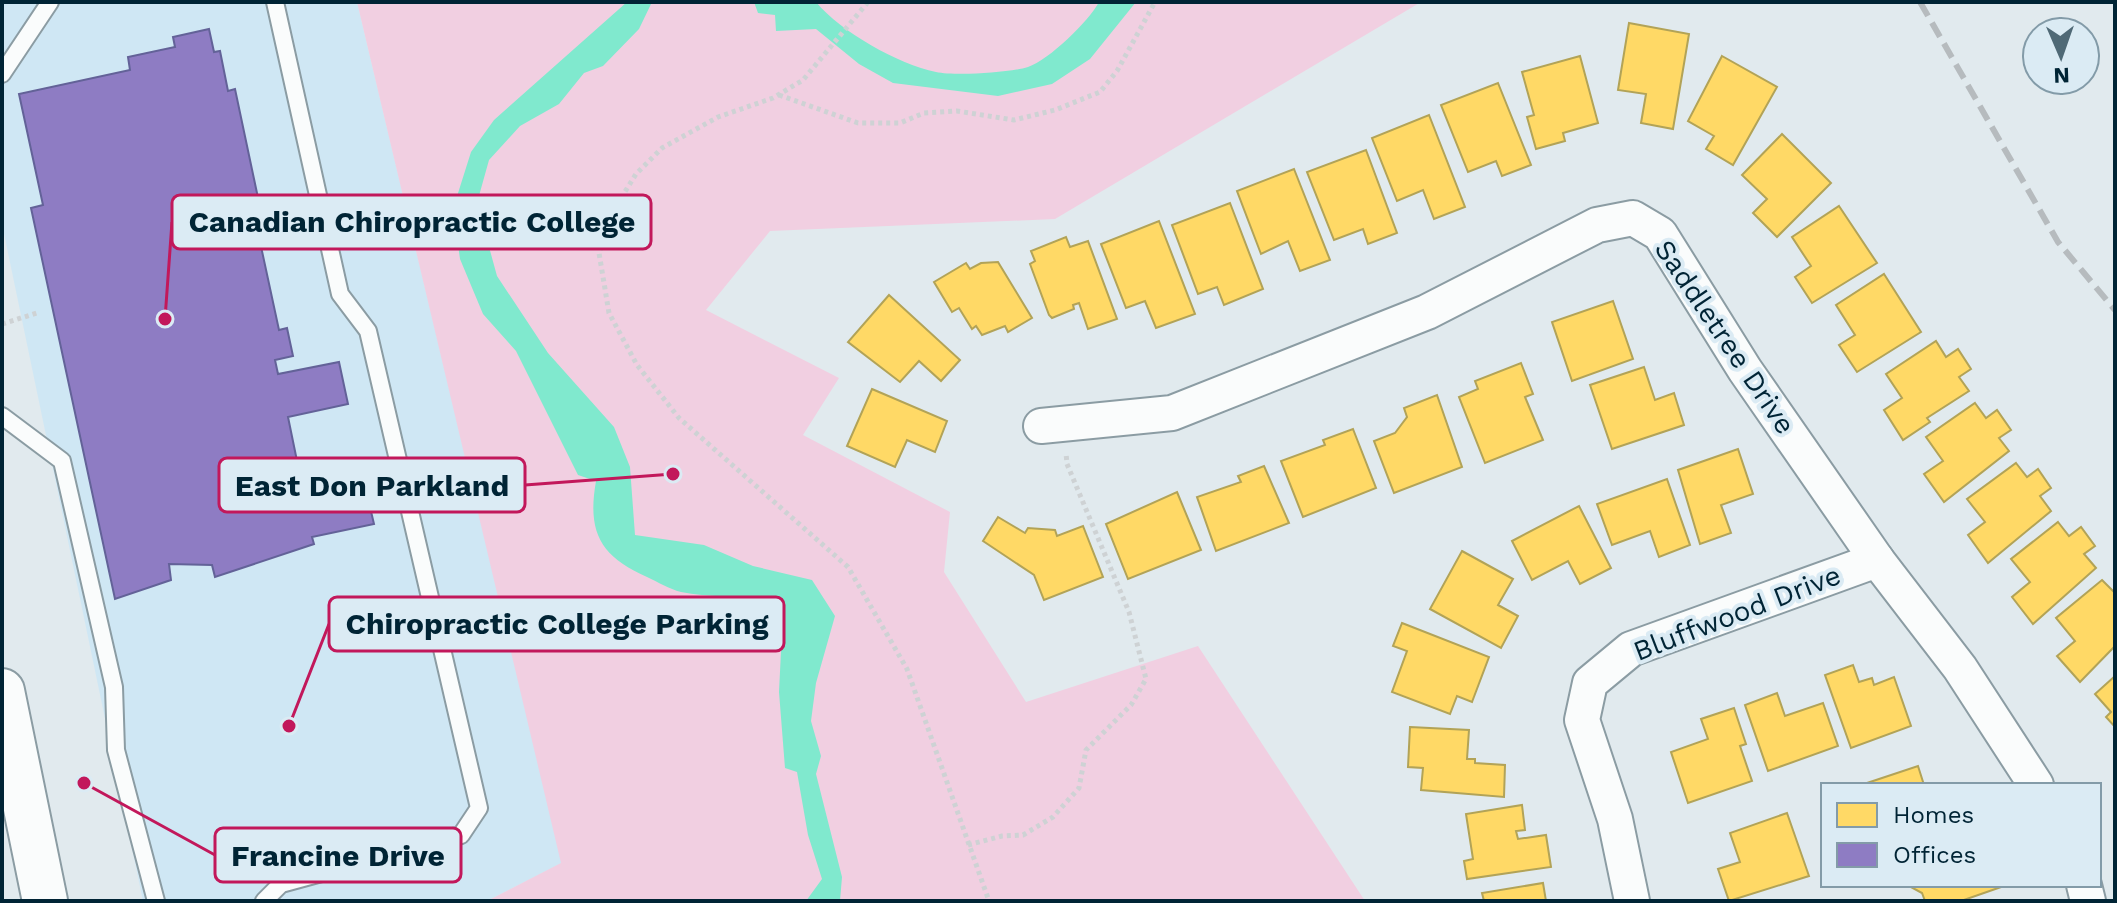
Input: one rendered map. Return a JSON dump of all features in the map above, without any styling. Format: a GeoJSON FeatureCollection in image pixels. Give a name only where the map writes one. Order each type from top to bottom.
{"type":"FeatureCollection","features":[{"type":"Feature","properties":{"kind":"main road"},"geometry":{"type":"LineString","coordinates":[[2,691],[45,901]]}},
{"type":"Feature","properties":{"kind":"street","name":"Saddletree Drive"},"geometry":{"type":"LineString","coordinates":[[1053,425],[1172,413],[1427,312],[1597,225],[1633,218],[1660,234],[1745,370],[1877,560],[1960,668],[2035,783]]}},
{"type":"Feature","properties":{"kind":"street","name":"Bluffwood Drive"},"geometry":{"type":"LineString","coordinates":[[1632,901],[1615,819],[1582,720],[1590,683],[1631,649],[1877,560]]}},
{"type":"Feature","properties":{"kind":"lane"},"geometry":{"type":"LineString","coordinates":[[2,74],[50,2]]}},
{"type":"Feature","properties":{"kind":"lane"},"geometry":{"type":"LineString","coordinates":[[264,901],[281,884],[461,835],[479,808],[368,331],[340,294],[275,2]]}},
{"type":"Feature","properties":{"kind":"lane"},"geometry":{"type":"LineString","coordinates":[[2,416],[62,461],[114,687],[116,750],[156,901]]}},
{"type":"Feature","properties":{"kind":"path"},"geometry":{"type":"LineString","coordinates":[[868,2],[803,80],[779,95],[718,117],[662,148],[636,174],[618,203],[599,253],[609,313],[637,365],[679,418],[848,567],[907,669],[989,901]]}},
{"type":"Feature","properties":{"kind":"path"},"geometry":{"type":"LineString","coordinates":[[779,95],[858,123],[900,123],[924,113],[957,111],[1014,120],[1055,110],[1100,92],[1117,71],[1155,2]]}},
{"type":"Feature","properties":{"kind":"path"},"geometry":{"type":"LineString","coordinates":[[2,324],[40,312]]}},
{"type":"Feature","properties":{"kind":"path"},"geometry":{"type":"LineString","coordinates":[[968,845],[1002,836],[1023,835],[1053,817],[1079,788],[1086,750],[1131,705],[1146,679],[1129,612],[1053,425]]}},
{"type":"Feature","properties":{"kind":"shaded area"},"geometry":{"type":"Polygon","coordinates":[[[2,2],[357,2],[562,863],[487,901],[143,901],[2,224],[2,2]]]}},
{"type":"Feature","properties":{"kind":"shaded area"},"geometry":{"type":"Polygon","coordinates":[[[357,2],[1421,2],[1055,219],[770,231],[706,310],[839,378],[803,435],[950,512],[944,572],[1026,702],[1198,646],[1365,901],[487,901],[561,863],[357,2]]]}},
{"type":"Feature","properties":{"kind":"shaded area"},"geometry":{"type":"Polygon","coordinates":[[[627,2],[652,2],[639,29],[603,66],[584,73],[559,104],[520,126],[489,160],[477,203],[497,276],[548,353],[614,427],[630,467],[635,535],[704,545],[753,566],[812,580],[835,616],[816,683],[811,721],[821,756],[816,774],[842,877],[840,901],[806,901],[822,879],[808,835],[797,772],[785,768],[779,692],[783,610],[758,601],[677,591],[631,569],[608,551],[596,528],[596,481],[578,475],[516,351],[483,314],[460,259],[453,209],[471,152],[494,120],[627,2]]]}},
{"type":"Feature","properties":{"kind":"shaded area"},"geometry":{"type":"Polygon","coordinates":[[[754,2],[816,2],[855,35],[888,54],[936,72],[968,74],[1028,67],[1047,57],[1068,39],[1099,2],[1136,2],[1090,59],[1052,84],[998,96],[893,83],[859,64],[816,29],[776,31],[775,15],[758,13],[754,2]]]}},
{"type":"Feature","properties":{"kind":"building: Homes"},"geometry":{"type":"Polygon","coordinates":[[[1629,23],[1689,34],[1673,129],[1641,123],[1646,94],[1618,90],[1629,23]]]}},
{"type":"Feature","properties":{"kind":"building: Homes"},"geometry":{"type":"Polygon","coordinates":[[[1580,56],[1598,123],[1563,133],[1565,141],[1536,149],[1527,117],[1534,115],[1522,72],[1580,56]]]}},
{"type":"Feature","properties":{"kind":"building: Homes"},"geometry":{"type":"Polygon","coordinates":[[[1722,56],[1777,87],[1733,165],[1706,149],[1714,136],[1688,121],[1722,56]]]}},
{"type":"Feature","properties":{"kind":"building: Homes"},"geometry":{"type":"Polygon","coordinates":[[[1498,83],[1531,165],[1502,176],[1496,161],[1468,172],[1441,105],[1498,83]]]}},
{"type":"Feature","properties":{"kind":"building: Homes"},"geometry":{"type":"Polygon","coordinates":[[[1429,115],[1465,207],[1434,219],[1423,190],[1397,201],[1372,138],[1429,115]]]}},
{"type":"Feature","properties":{"kind":"building: Homes"},"geometry":{"type":"Polygon","coordinates":[[[1782,134],[1831,183],[1777,237],[1753,213],[1767,199],[1742,175],[1782,134]]]}},
{"type":"Feature","properties":{"kind":"building: Homes"},"geometry":{"type":"Polygon","coordinates":[[[1366,150],[1397,233],[1368,244],[1363,229],[1334,240],[1307,172],[1366,150]]]}},
{"type":"Feature","properties":{"kind":"building: Homes"},"geometry":{"type":"Polygon","coordinates":[[[1294,169],[1330,260],[1300,271],[1288,241],[1261,254],[1237,191],[1294,169]]]}},
{"type":"Feature","properties":{"kind":"building: Homes"},"geometry":{"type":"Polygon","coordinates":[[[1230,203],[1263,289],[1224,305],[1217,287],[1198,294],[1172,225],[1230,203]]]}},
{"type":"Feature","properties":{"kind":"building: Homes"},"geometry":{"type":"Polygon","coordinates":[[[1839,206],[1877,263],[1812,303],[1795,277],[1811,266],[1792,237],[1839,206]]]}},
{"type":"Feature","properties":{"kind":"building: Homes"},"geometry":{"type":"Polygon","coordinates":[[[1159,221],[1195,314],[1156,328],[1145,301],[1126,308],[1101,244],[1159,221]]]}},
{"type":"Feature","properties":{"kind":"building: Homes"},"geometry":{"type":"Polygon","coordinates":[[[1066,237],[1070,247],[1088,241],[1117,319],[1088,329],[1079,303],[1073,305],[1074,309],[1052,318],[1049,315],[1030,264],[1035,261],[1031,251],[1066,237]]]}},
{"type":"Feature","properties":{"kind":"building: Homes"},"geometry":{"type":"Polygon","coordinates":[[[998,262],[1032,318],[1008,332],[1005,326],[982,335],[976,326],[972,329],[959,308],[952,312],[934,282],[966,263],[970,269],[981,263],[998,262]]]}},
{"type":"Feature","properties":{"kind":"building: Homes"},"geometry":{"type":"Polygon","coordinates":[[[1884,274],[1921,332],[1857,372],[1839,345],[1855,335],[1836,305],[1884,274]]]}},
{"type":"Feature","properties":{"kind":"building: Homes"},"geometry":{"type":"Polygon","coordinates":[[[889,295],[960,360],[941,381],[919,361],[900,382],[848,342],[889,295]]]}},
{"type":"Feature","properties":{"kind":"building: Homes"},"geometry":{"type":"Polygon","coordinates":[[[1613,301],[1633,359],[1572,381],[1552,322],[1613,301]]]}},
{"type":"Feature","properties":{"kind":"building: Homes"},"geometry":{"type":"Polygon","coordinates":[[[1936,341],[1946,357],[1958,349],[1971,369],[1959,377],[1969,391],[1927,418],[1930,422],[1903,440],[1884,410],[1902,398],[1886,374],[1936,341]]]}},
{"type":"Feature","properties":{"kind":"building: Homes"},"geometry":{"type":"Polygon","coordinates":[[[1521,363],[1533,394],[1525,397],[1543,440],[1485,463],[1459,397],[1478,389],[1475,381],[1521,363]]]}},
{"type":"Feature","properties":{"kind":"building: Homes"},"geometry":{"type":"Polygon","coordinates":[[[1644,367],[1655,400],[1674,393],[1684,425],[1612,449],[1590,385],[1644,367]]]}},
{"type":"Feature","properties":{"kind":"building: Homes"},"geometry":{"type":"Polygon","coordinates":[[[872,389],[947,421],[935,452],[907,440],[895,467],[847,446],[872,389]]]}},
{"type":"Feature","properties":{"kind":"building: Homes"},"geometry":{"type":"Polygon","coordinates":[[[1437,395],[1462,467],[1394,493],[1374,441],[1395,433],[1407,417],[1404,408],[1437,395]]]}},
{"type":"Feature","properties":{"kind":"building: Homes"},"geometry":{"type":"Polygon","coordinates":[[[1975,403],[1986,418],[1997,410],[2011,430],[1999,438],[2009,451],[1944,502],[1924,474],[1943,461],[1926,437],[1975,403]]]}},
{"type":"Feature","properties":{"kind":"building: Homes"},"geometry":{"type":"Polygon","coordinates":[[[1353,429],[1376,488],[1303,517],[1281,461],[1325,445],[1323,440],[1353,429]]]}},
{"type":"Feature","properties":{"kind":"building: Homes"},"geometry":{"type":"Polygon","coordinates":[[[1738,449],[1753,494],[1721,505],[1731,533],[1700,544],[1678,470],[1738,449]]]}},
{"type":"Feature","properties":{"kind":"building: Homes"},"geometry":{"type":"Polygon","coordinates":[[[2016,463],[2027,477],[2038,469],[2051,488],[2040,496],[2051,511],[1988,563],[1968,535],[1985,522],[1967,499],[2016,463]]]}},
{"type":"Feature","properties":{"kind":"building: Homes"},"geometry":{"type":"Polygon","coordinates":[[[1264,466],[1289,523],[1216,551],[1197,497],[1241,482],[1238,476],[1264,466]]]}},
{"type":"Feature","properties":{"kind":"building: Homes"},"geometry":{"type":"Polygon","coordinates":[[[1667,479],[1690,545],[1659,557],[1650,531],[1612,545],[1597,504],[1667,479]]]}},
{"type":"Feature","properties":{"kind":"building: Homes"},"geometry":{"type":"Polygon","coordinates":[[[1177,492],[1201,550],[1128,579],[1106,524],[1177,492]]]}},
{"type":"Feature","properties":{"kind":"building: Homes"},"geometry":{"type":"Polygon","coordinates":[[[1579,506],[1611,568],[1580,584],[1568,561],[1532,580],[1512,541],[1579,506]]]}},
{"type":"Feature","properties":{"kind":"building: Homes"},"geometry":{"type":"Polygon","coordinates":[[[998,517],[1025,533],[1028,528],[1055,530],[1057,536],[1083,526],[1103,577],[1044,600],[1034,575],[983,541],[998,517]]]}},
{"type":"Feature","properties":{"kind":"building: Homes"},"geometry":{"type":"Polygon","coordinates":[[[2058,522],[2069,536],[2081,527],[2095,546],[2084,554],[2096,568],[2033,624],[2012,597],[2030,582],[2011,559],[2058,522]]]}},
{"type":"Feature","properties":{"kind":"building: Homes"},"geometry":{"type":"Polygon","coordinates":[[[1462,551],[1513,579],[1498,605],[1518,616],[1501,648],[1430,609],[1462,551]]]}},
{"type":"Feature","properties":{"kind":"building: Homes"},"geometry":{"type":"Polygon","coordinates":[[[2102,580],[2115,593],[2115,646],[2080,682],[2057,656],[2075,641],[2056,618],[2102,580]]]}},
{"type":"Feature","properties":{"kind":"building: Homes"},"geometry":{"type":"Polygon","coordinates":[[[1402,623],[1489,657],[1472,702],[1457,696],[1450,714],[1392,692],[1407,651],[1393,646],[1402,623]]]}},
{"type":"Feature","properties":{"kind":"building: Homes"},"geometry":{"type":"Polygon","coordinates":[[[1853,665],[1859,682],[1872,678],[1874,685],[1894,677],[1911,726],[1851,748],[1825,675],[1853,665]]]}},
{"type":"Feature","properties":{"kind":"building: Homes"},"geometry":{"type":"Polygon","coordinates":[[[2115,676],[2115,727],[2106,717],[2111,712],[2095,694],[2115,676]]]}},
{"type":"Feature","properties":{"kind":"building: Homes"},"geometry":{"type":"Polygon","coordinates":[[[1777,693],[1785,716],[1823,703],[1838,746],[1768,771],[1745,705],[1777,693]]]}},
{"type":"Feature","properties":{"kind":"building: Homes"},"geometry":{"type":"Polygon","coordinates":[[[1734,708],[1746,744],[1740,746],[1752,781],[1688,803],[1671,752],[1708,739],[1701,719],[1734,708]]]}},
{"type":"Feature","properties":{"kind":"building: Homes"},"geometry":{"type":"Polygon","coordinates":[[[1410,727],[1469,730],[1467,759],[1475,759],[1475,763],[1505,765],[1504,797],[1421,790],[1423,768],[1408,767],[1410,727]]]}},
{"type":"Feature","properties":{"kind":"building: Homes"},"geometry":{"type":"Polygon","coordinates":[[[1918,766],[1923,783],[1867,783],[1918,766]]]}},
{"type":"Feature","properties":{"kind":"building: Homes"},"geometry":{"type":"Polygon","coordinates":[[[1522,805],[1525,830],[1516,831],[1518,839],[1546,835],[1551,867],[1467,879],[1464,861],[1473,859],[1466,814],[1522,805]]]}},
{"type":"Feature","properties":{"kind":"building: Homes"},"geometry":{"type":"Polygon","coordinates":[[[1787,813],[1809,876],[1729,901],[1718,869],[1740,862],[1730,833],[1787,813]]]}},
{"type":"Feature","properties":{"kind":"building: Homes"},"geometry":{"type":"Polygon","coordinates":[[[1543,883],[1546,901],[1484,901],[1482,893],[1543,883]]]}},
{"type":"Feature","properties":{"kind":"building: Homes"},"geometry":{"type":"Polygon","coordinates":[[[1911,887],[2001,887],[1961,901],[1925,901],[1922,893],[1911,887]]]}},
{"type":"Feature","properties":{"kind":"building: Offices"},"geometry":{"type":"Polygon","coordinates":[[[209,29],[214,52],[220,51],[228,91],[235,89],[261,212],[254,214],[279,330],[287,328],[293,356],[275,360],[278,374],[339,362],[348,404],[288,417],[304,495],[364,482],[374,524],[312,537],[314,544],[215,577],[212,565],[169,564],[171,580],[115,599],[31,208],[43,205],[19,94],[130,70],[128,57],[175,47],[173,37],[209,29]]]}},
{"type":"Feature","properties":{"kind":"railway"},"geometry":{"type":"LineString","coordinates":[[1920,2],[2058,242],[2115,310]]}},
{"type":"Feature","properties":{"kind":"place","name":"Canadian Chiropractic College"},"geometry":{"type":"Point","coordinates":[165,319]}},
{"type":"Feature","properties":{"kind":"place","name":"East Don Parkland"},"geometry":{"type":"Point","coordinates":[673,474]}},
{"type":"Feature","properties":{"kind":"place","name":"Chiropractic College Parking"},"geometry":{"type":"Point","coordinates":[289,726]}},
{"type":"Feature","properties":{"kind":"place","name":"Francine Drive"},"geometry":{"type":"Point","coordinates":[84,783]}}]}
